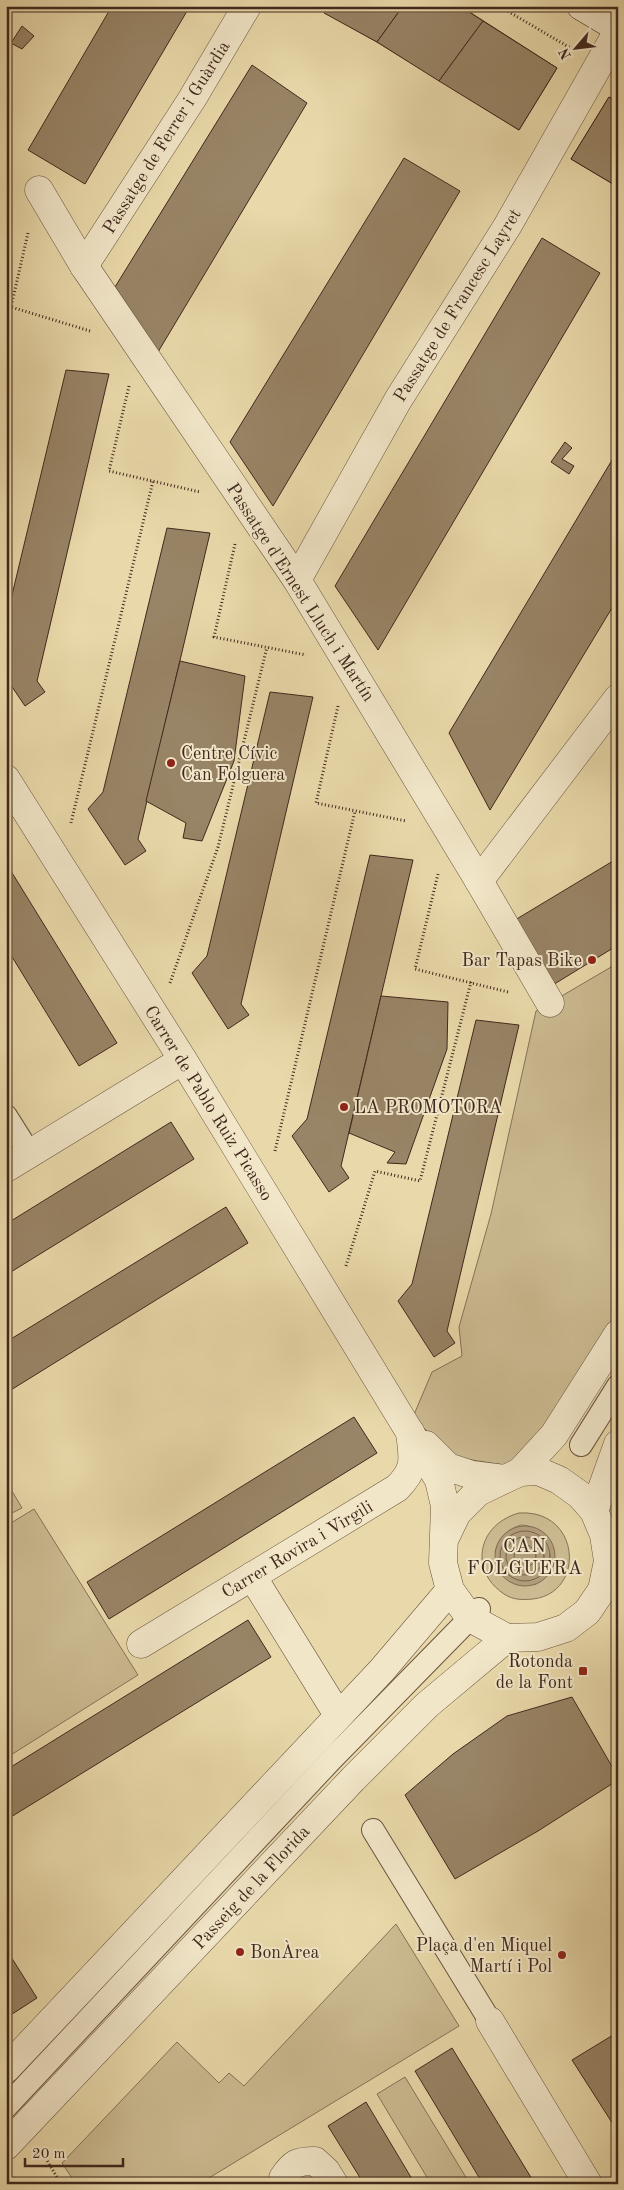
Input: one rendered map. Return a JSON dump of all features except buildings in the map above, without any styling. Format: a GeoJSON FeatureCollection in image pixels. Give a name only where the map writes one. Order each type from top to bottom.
{"type":"FeatureCollection","features":[{"type":"Feature","properties":{"kind":"street","name":"Passatge de Ferrer i Guàrdia"},"geometry":{"type":"LineString","coordinates":[[84,266],[192,99],[246,6]]}},
{"type":"Feature","properties":{"kind":"street"},"geometry":{"type":"LineString","coordinates":[[581,6],[618,29]]}},
{"type":"Feature","properties":{"kind":"street","name":"Passatge de Francesc Layret"},"geometry":{"type":"LineString","coordinates":[[297,580],[398,400],[508,225],[618,29]]}},
{"type":"Feature","properties":{"kind":"street","name":"Passatge d'Ernest Lluch i Martín"},"geometry":{"type":"LineString","coordinates":[[39,190],[84,266],[297,580],[448,829],[550,1003]]}},
{"type":"Feature","properties":{"kind":"street"},"geometry":{"type":"LineString","coordinates":[[479,881],[618,698]]}},
{"type":"Feature","properties":{"kind":"street","name":"Carrer de Pablo Ruiz Picasso"},"geometry":{"type":"LineString","coordinates":[[6,779],[158,1019],[439,1480],[445,1506],[444,1540]]}},
{"type":"Feature","properties":{"kind":"street"},"geometry":{"type":"LineString","coordinates":[[6,1168],[183,1060]]}},
{"type":"Feature","properties":{"kind":"street"},"geometry":{"type":"LineString","coordinates":[[6,1116],[30,1154]]}},
{"type":"Feature","properties":{"kind":"street"},"geometry":{"type":"LineString","coordinates":[[512,1476],[554,1435],[618,1334]]}},
{"type":"Feature","properties":{"kind":"street"},"geometry":{"type":"LineString","coordinates":[[581,1445],[618,1386]]}},
{"type":"Feature","properties":{"kind":"street","name":"Carrer de Pablo Ruiz Picasso"},"geometry":{"type":"LineString","coordinates":[[409,1428],[448,1467],[472,1475],[512,1476]]}},
{"type":"Feature","properties":{"kind":"street","name":"Carrer Rovira i Virgili"},"geometry":{"type":"LineString","coordinates":[[141,1644],[397,1488],[409,1476],[413,1459],[409,1428]]}},
{"type":"Feature","properties":{"kind":"street"},"geometry":{"type":"LineString","coordinates":[[594,1511],[618,1444]]}},
{"type":"Feature","properties":{"kind":"street"},"geometry":{"type":"LineString","coordinates":[[538,1471],[559,1480],[580,1496],[594,1511],[604,1535],[610,1593],[566,1628],[538,1637],[507,1638],[474,1614],[450,1590],[443,1563],[444,1540],[457,1513],[478,1492],[512,1476],[538,1471]]}},
{"type":"Feature","properties":{"kind":"street"},"geometry":{"type":"LineString","coordinates":[[252,1576],[338,1715]]}},
{"type":"Feature","properties":{"kind":"street"},"geometry":{"type":"LineString","coordinates":[[6,2069],[382,1670],[450,1590]]}},
{"type":"Feature","properties":{"kind":"street","name":"Passeig de la Florida"},"geometry":{"type":"LineString","coordinates":[[6,2107],[332,1759],[474,1614]]}},
{"type":"Feature","properties":{"kind":"street","name":"Passeig de la Florida"},"geometry":{"type":"LineString","coordinates":[[6,2146],[353,1779],[427,1705],[507,1638]]}},
{"type":"Feature","properties":{"kind":"street"},"geometry":{"type":"LineString","coordinates":[[373,1830],[588,2184]]}},
{"type":"Feature","properties":{"kind":"street"},"geometry":{"type":"LineString","coordinates":[[284,2184],[283,2178],[290,2167],[302,2161],[316,2161],[326,2171],[334,2184]]}},
{"type":"Feature","properties":{"kind":"path"},"geometry":{"type":"LineString","coordinates":[[499,6],[598,64]]}},
{"type":"Feature","properties":{"kind":"path"},"geometry":{"type":"LineString","coordinates":[[39,190],[11,307],[94,333]]}},
{"type":"Feature","properties":{"kind":"path"},"geometry":{"type":"LineString","coordinates":[[138,346],[109,471],[244,501],[214,637],[348,663],[316,803],[448,829],[415,969],[550,1003]]}},
{"type":"Feature","properties":{"kind":"path"},"geometry":{"type":"LineString","coordinates":[[61,865],[153,481]]}},
{"type":"Feature","properties":{"kind":"path"},"geometry":{"type":"LineString","coordinates":[[158,1019],[218,847],[267,647]]}},
{"type":"Feature","properties":{"kind":"path"},"geometry":{"type":"LineString","coordinates":[[265,1193],[355,811]]}},
{"type":"Feature","properties":{"kind":"path"},"geometry":{"type":"LineString","coordinates":[[334,1305],[375,1171],[420,1181],[471,982]]}},
{"type":"Feature","properties":{"kind":"shaded area"},"geometry":{"type":"Polygon","coordinates":[[[618,963],[618,1319],[536,1453],[517,1467],[453,1457],[413,1417],[432,1372],[462,1356],[459,1327],[491,1214],[536,1011],[618,963]]]}},
{"type":"Feature","properties":{"kind":"shaded area"},"geometry":{"type":"Polygon","coordinates":[[[6,1481],[22,1508],[6,1516],[6,1481]]]}},
{"type":"Feature","properties":{"kind":"shaded area"},"geometry":{"type":"Polygon","coordinates":[[[34,1509],[138,1675],[6,1758],[6,1526],[34,1509]]]}},
{"type":"Feature","properties":{"kind":"shaded area"},"geometry":{"type":"Polygon","coordinates":[[[519,1513],[540,1515],[555,1524],[565,1537],[569,1552],[568,1568],[562,1582],[550,1593],[533,1599],[514,1598],[500,1591],[486,1575],[482,1559],[484,1543],[497,1524],[519,1513]],[[521,1525],[511,1529],[501,1538],[495,1552],[534,1585],[544,1578],[551,1569],[554,1560],[554,1550],[550,1541],[543,1533],[534,1528],[521,1525]]]}},
{"type":"Feature","properties":{"kind":"shaded area"},"geometry":{"type":"Polygon","coordinates":[[[396,1924],[459,2026],[199,2184],[76,2184],[62,2163],[177,2042],[219,2083],[229,2073],[244,2086],[396,1924]]]}},
{"type":"Feature","properties":{"kind":"shaded area"},"geometry":{"type":"Polygon","coordinates":[[[405,2077],[470,2184],[431,2184],[377,2094],[405,2077]]]}},
{"type":"Feature","properties":{"kind":"water"},"geometry":{"type":"Polygon","coordinates":[[[519,1526],[531,1526],[542,1531],[550,1539],[555,1550],[553,1568],[542,1581],[531,1586],[519,1586],[508,1581],[500,1573],[495,1562],[495,1550],[500,1539],[508,1531],[519,1526]]]}},
{"type":"Feature","properties":{"kind":"place","name":"Centre Cívic Can Folguera"},"geometry":{"type":"Point","coordinates":[171,763]}},
{"type":"Feature","properties":{"kind":"place","name":"Bar Tapas Bike"},"geometry":{"type":"Point","coordinates":[592,960]}},
{"type":"Feature","properties":{"kind":"place","name":"LA PROMOTORA"},"geometry":{"type":"Point","coordinates":[344,1107]}},
{"type":"Feature","properties":{"kind":"place","name":"Rotonda de la Font"},"geometry":{"type":"Point","coordinates":[583,1671]}},
{"type":"Feature","properties":{"kind":"place","name":"BonÀrea"},"geometry":{"type":"Point","coordinates":[240,1952]}},
{"type":"Feature","properties":{"kind":"place","name":"Plaça d'en Miquel Martí i Pol"},"geometry":{"type":"Point","coordinates":[562,1955]}},
{"type":"Feature","properties":{"kind":"district","name":"CAN FOLGUERA"},"geometry":{"type":"Point","coordinates":[525,1556]}}]}
